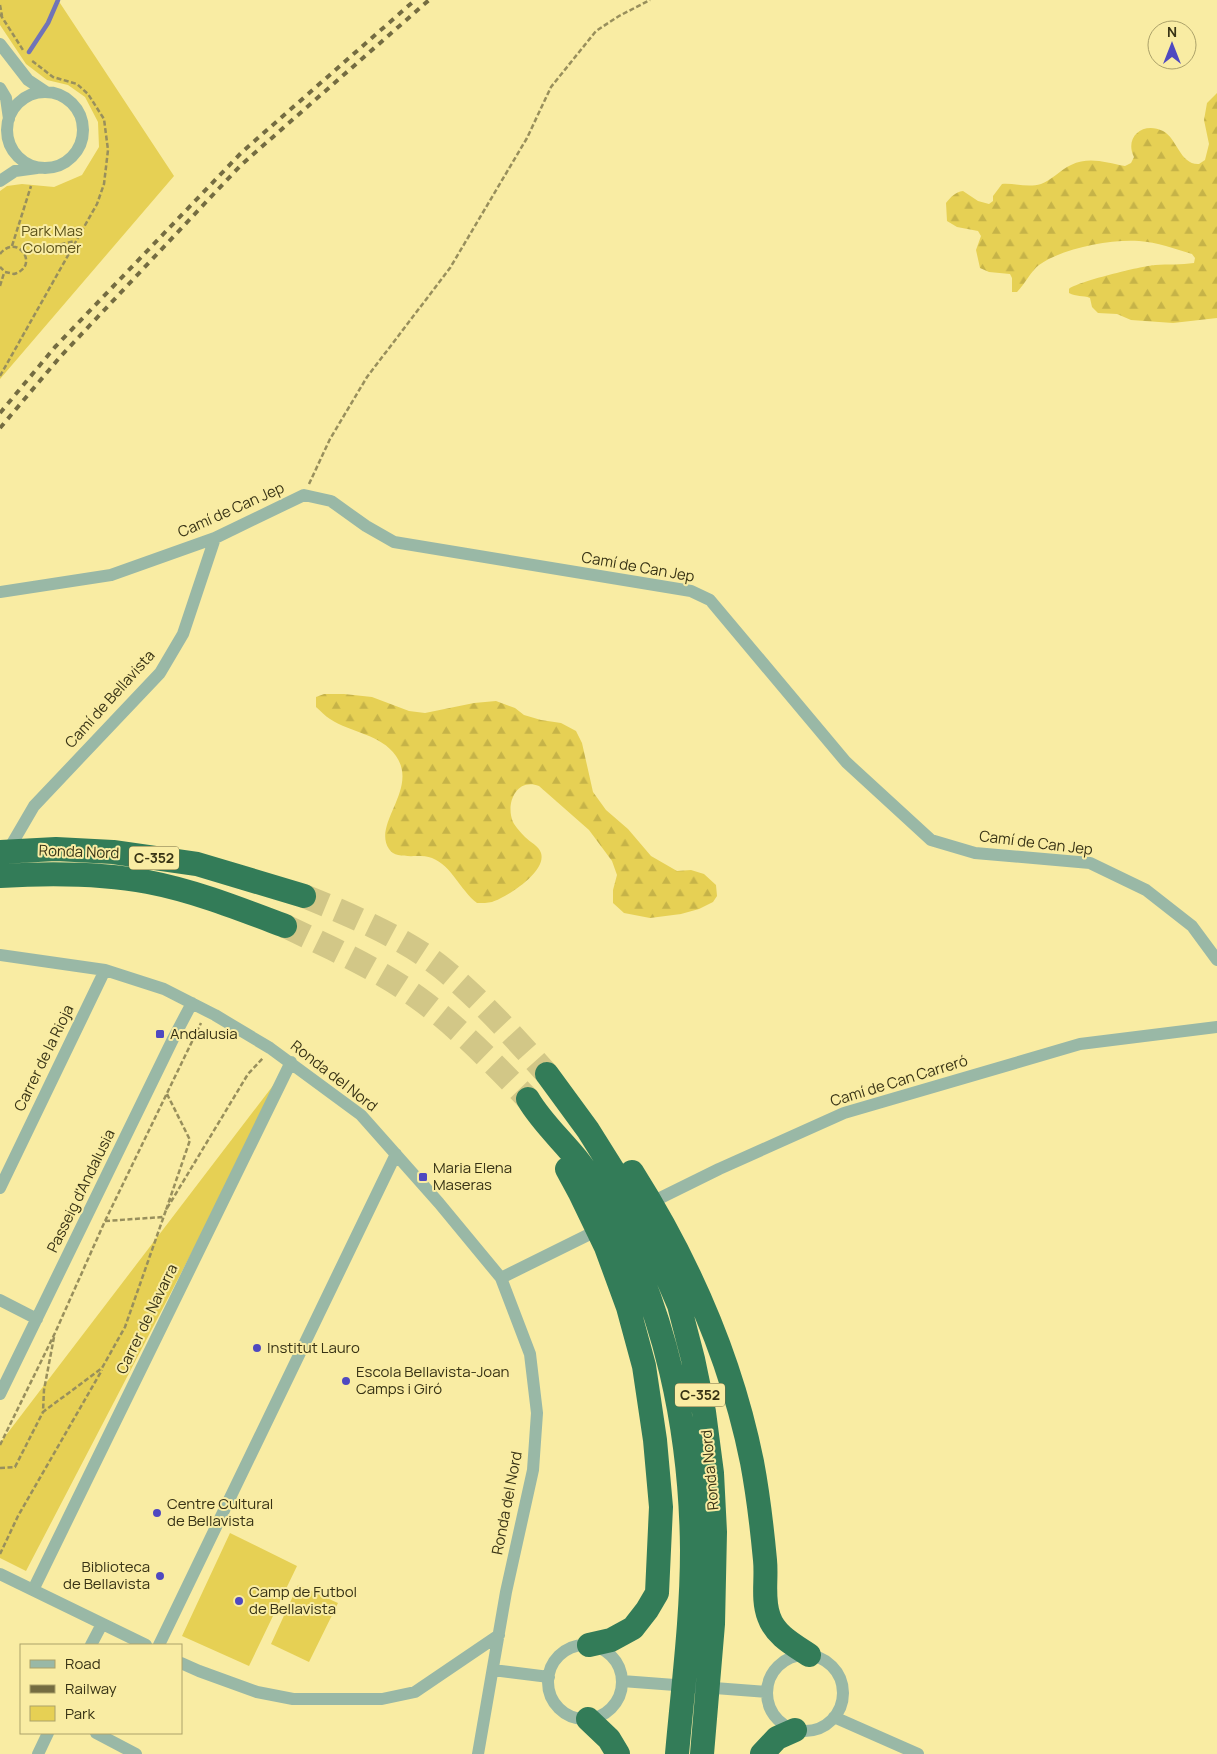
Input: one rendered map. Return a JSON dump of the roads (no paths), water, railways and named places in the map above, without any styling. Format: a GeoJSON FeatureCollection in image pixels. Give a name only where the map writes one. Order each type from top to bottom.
{"type":"FeatureCollection","features":[{"type":"Feature","properties":{"kind":"highway","name":"Ronda Nord"},"geometry":{"type":"LineString","coordinates":[[0,852],[66,850],[113,852],[197,864],[304,896]]}},
{"type":"Feature","properties":{"kind":"highway","name":"Ronda Nord"},"geometry":{"type":"LineString","coordinates":[[0,876],[28,874],[87,875],[148,882],[219,901],[285,926]]}},
{"type":"Feature","properties":{"kind":"highway","name":"Ronda Nord"},"geometry":{"type":"LineString","coordinates":[[702,1754],[713,1624],[715,1532],[712,1473],[704,1412],[693,1359],[679,1305],[630,1197],[588,1130],[547,1074],[581,1098],[626,1162],[666,1228],[711,1323],[735,1394],[752,1463],[766,1562],[765,1599],[768,1617],[776,1630],[789,1642],[810,1655]]}},
{"type":"Feature","properties":{"kind":"highway","name":"Ronda Nord"},"geometry":{"type":"LineString","coordinates":[[589,1645],[611,1640],[633,1628],[657,1593],[661,1507],[655,1440],[644,1366],[625,1299],[606,1247],[589,1211],[531,1105],[580,1163],[607,1204],[638,1267],[656,1314],[671,1370],[682,1421],[690,1499],[692,1550],[690,1612],[677,1754]]}},
{"type":"Feature","properties":{"kind":"highway"},"geometry":{"type":"LineString","coordinates":[[588,1720],[609,1739],[618,1754]]}},
{"type":"Feature","properties":{"kind":"highway"},"geometry":{"type":"LineString","coordinates":[[762,1754],[777,1738],[795,1730]]}},
{"type":"Feature","properties":{"kind":"street"},"geometry":{"type":"LineString","coordinates":[[0,44],[28,80],[46,92],[59,95],[70,102],[78,112],[83,128],[82,141],[77,152],[68,161],[58,166],[15,171],[0,181]]}},
{"type":"Feature","properties":{"kind":"street"},"geometry":{"type":"LineString","coordinates":[[0,88],[6,98],[5,131],[10,145],[17,156],[25,163],[37,168]]}},
{"type":"Feature","properties":{"kind":"street"},"geometry":{"type":"LineString","coordinates":[[5,131],[15,107],[22,100],[34,94],[46,92]]}},
{"type":"Feature","properties":{"kind":"street","name":"Camí de Can Jep"},"geometry":{"type":"LineString","coordinates":[[0,592],[111,575],[215,538],[304,495],[330,501],[366,526],[394,542],[691,591],[710,600],[846,762],[931,840],[975,853],[1090,863],[1146,890],[1192,926],[1217,960]]}},
{"type":"Feature","properties":{"kind":"street","name":"Camí de Bellavista"},"geometry":{"type":"LineString","coordinates":[[0,865],[34,806],[160,672],[183,634],[215,538]]}},
{"type":"Feature","properties":{"kind":"street","name":"Ronda del Nord"},"geometry":{"type":"LineString","coordinates":[[0,955],[105,970],[164,989],[239,1029],[291,1062],[361,1115],[439,1203],[501,1278],[530,1354],[537,1413],[533,1470],[506,1592],[478,1754]]}},
{"type":"Feature","properties":{"kind":"street","name":"Carrer de la Rioja"},"geometry":{"type":"LineString","coordinates":[[0,1188],[105,970]]}},
{"type":"Feature","properties":{"kind":"street","name":"Passeig d'Andalusia"},"geometry":{"type":"LineString","coordinates":[[0,1394],[168,1048],[192,1003]]}},
{"type":"Feature","properties":{"kind":"street","name":"Camí de Can Carreró"},"geometry":{"type":"LineString","coordinates":[[501,1278],[719,1169],[844,1113],[1080,1044],[1217,1027]]}},
{"type":"Feature","properties":{"kind":"street","name":"Carrer de Navarra"},"geometry":{"type":"LineString","coordinates":[[33,1590],[291,1062]]}},
{"type":"Feature","properties":{"kind":"street"},"geometry":{"type":"LineString","coordinates":[[159,1644],[396,1154]]}},
{"type":"Feature","properties":{"kind":"street"},"geometry":{"type":"LineString","coordinates":[[0,1300],[37,1319]]}},
{"type":"Feature","properties":{"kind":"street"},"geometry":{"type":"LineString","coordinates":[[0,1574],[144,1644]]}},
{"type":"Feature","properties":{"kind":"street"},"geometry":{"type":"LineString","coordinates":[[92,1644],[102,1624]]}},
{"type":"Feature","properties":{"kind":"street"},"geometry":{"type":"LineString","coordinates":[[182,1663],[257,1692],[293,1699],[382,1699],[415,1692],[499,1636]]}},
{"type":"Feature","properties":{"kind":"street"},"geometry":{"type":"LineString","coordinates":[[589,1645],[602,1649],[613,1657],[621,1672],[622,1681],[619,1698],[611,1709],[601,1716],[588,1720],[565,1714],[556,1705],[549,1694],[548,1677],[556,1659],[566,1650],[577,1646],[589,1645]]}},
{"type":"Feature","properties":{"kind":"street"},"geometry":{"type":"LineString","coordinates":[[810,1655],[822,1659],[834,1667],[842,1682],[843,1697],[840,1710],[821,1728],[808,1731],[795,1730],[775,1717],[769,1705],[767,1692],[769,1680],[775,1669],[785,1661],[797,1656],[810,1655]]}},
{"type":"Feature","properties":{"kind":"street"},"geometry":{"type":"LineString","coordinates":[[493,1670],[548,1677]]}},
{"type":"Feature","properties":{"kind":"street"},"geometry":{"type":"LineString","coordinates":[[622,1681],[767,1692]]}},
{"type":"Feature","properties":{"kind":"street"},"geometry":{"type":"LineString","coordinates":[[834,1717],[918,1754]]}},
{"type":"Feature","properties":{"kind":"street"},"geometry":{"type":"LineString","coordinates":[[38,1754],[48,1734]]}},
{"type":"Feature","properties":{"kind":"street"},"geometry":{"type":"LineString","coordinates":[[98,1734],[136,1754]]}},
{"type":"Feature","properties":{"kind":"waterway"},"geometry":{"type":"LineString","coordinates":[[29,52],[48,23],[58,0]]}},
{"type":"Feature","properties":{"kind":"tunnel"},"geometry":{"type":"LineString","coordinates":[[304,896],[376,928],[427,957],[484,1006],[547,1074]]}},
{"type":"Feature","properties":{"kind":"tunnel"},"geometry":{"type":"LineString","coordinates":[[285,926],[357,961],[409,991],[465,1037],[528,1099]]}},
{"type":"Feature","properties":{"kind":"railway"},"geometry":{"type":"LineString","coordinates":[[0,413],[55,347],[242,152],[415,0]]}},
{"type":"Feature","properties":{"kind":"railway"},"geometry":{"type":"LineString","coordinates":[[0,428],[60,357],[241,165],[429,0]]}},
{"type":"Feature","properties":{"kind":"place","name":"Andalusia"},"geometry":{"type":"Point","coordinates":[160,1034]}},
{"type":"Feature","properties":{"kind":"place","name":"Maria Elena Maseras"},"geometry":{"type":"Point","coordinates":[423,1177]}},
{"type":"Feature","properties":{"kind":"place","name":"Institut Lauro"},"geometry":{"type":"Point","coordinates":[257,1348]}},
{"type":"Feature","properties":{"kind":"place","name":"Escola Bellavista-Joan Camps i Giró"},"geometry":{"type":"Point","coordinates":[346,1381]}},
{"type":"Feature","properties":{"kind":"place","name":"Centre Cultural de Bellavista"},"geometry":{"type":"Point","coordinates":[157,1513]}},
{"type":"Feature","properties":{"kind":"place","name":"Biblioteca de Bellavista"},"geometry":{"type":"Point","coordinates":[160,1576]}},
{"type":"Feature","properties":{"kind":"place","name":"Camp de Futbol de Bellavista"},"geometry":{"type":"Point","coordinates":[239,1601]}},
{"type":"Feature","properties":{"kind":"park label","name":"Park Mas Colomer"},"geometry":{"type":"Point","coordinates":[52,240]}}]}
